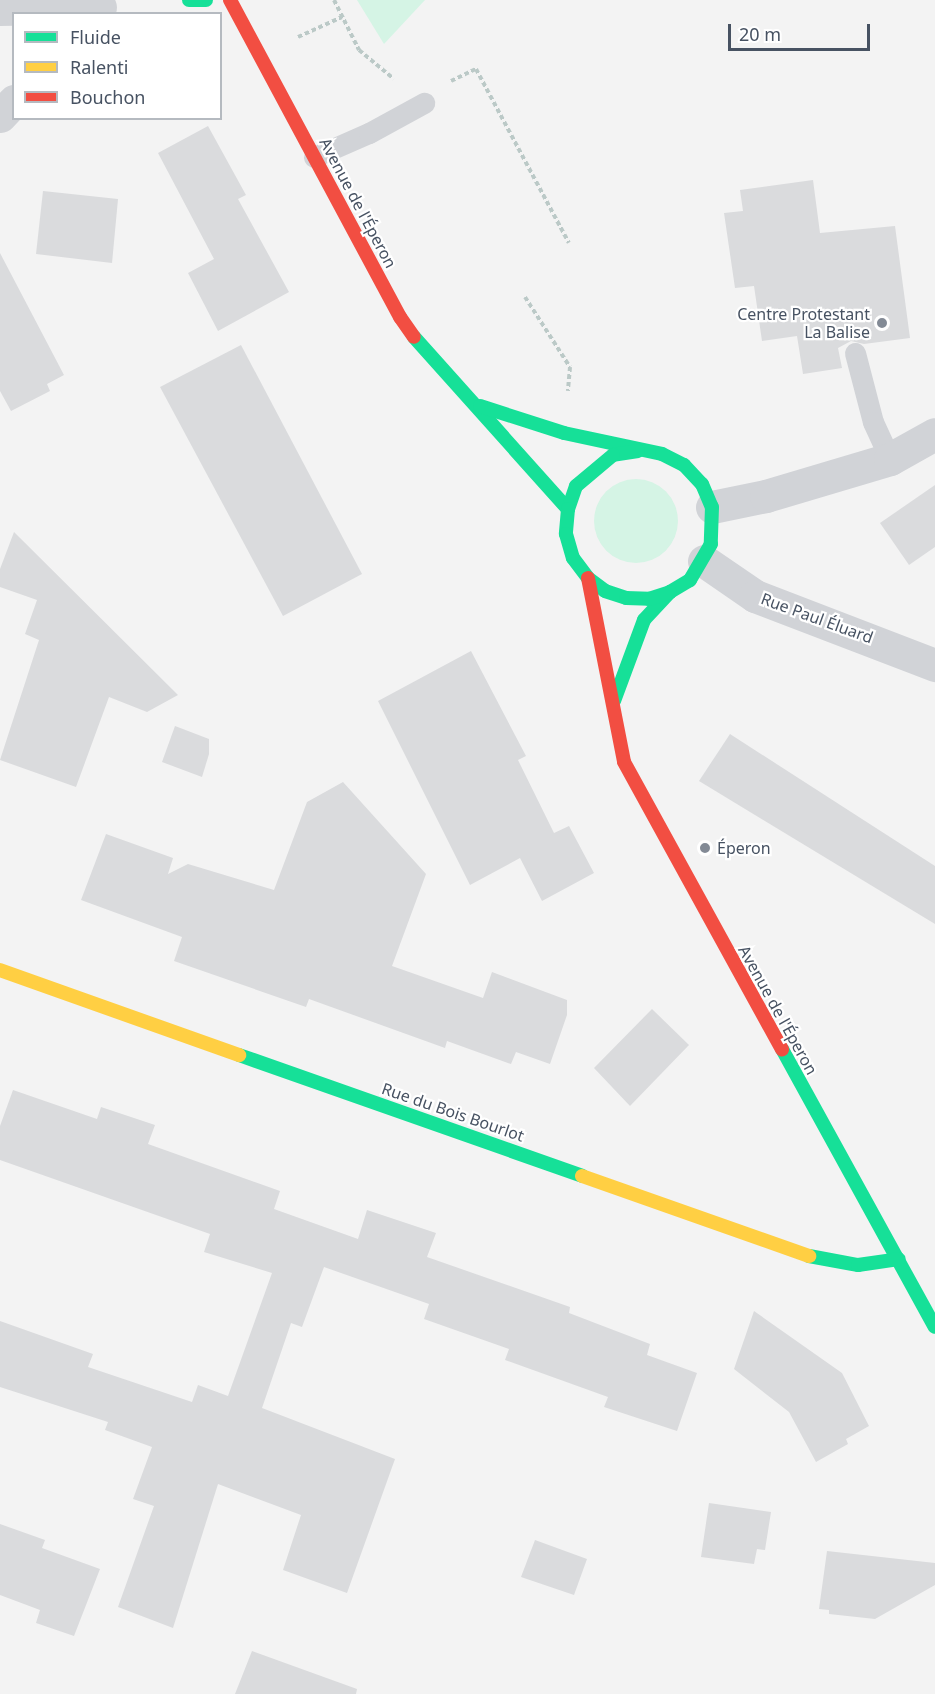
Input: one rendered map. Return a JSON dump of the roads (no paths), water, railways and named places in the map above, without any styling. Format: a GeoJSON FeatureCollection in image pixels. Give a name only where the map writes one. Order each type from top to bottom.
{"type":"FeatureCollection","features":[{"type":"Feature","properties":{"kind":"main road"},"geometry":{"type":"LineString","coordinates":[[189,0],[206,0]]}},
{"type":"Feature","properties":{"kind":"main road","name":"Avenue de l'Éperon"},"geometry":{"type":"LineString","coordinates":[[230,0],[400,317],[422,346],[480,406],[568,509]]}},
{"type":"Feature","properties":{"kind":"main road","name":"Avenue de l'Éperon"},"geometry":{"type":"LineString","coordinates":[[480,406],[564,433],[638,451],[662,454],[684,465],[702,484],[712,507],[711,544],[704,561],[690,580],[670,592],[649,599],[626,598],[605,591],[588,578],[573,558],[566,534],[568,509],[576,486],[593,468],[613,455],[638,451]]}},
{"type":"Feature","properties":{"kind":"main road","name":"Avenue de l'Éperon"},"geometry":{"type":"LineString","coordinates":[[588,578],[614,701],[624,762],[651,816],[899,1258],[935,1327]]}},
{"type":"Feature","properties":{"kind":"main road","name":"Avenue de l'Éperon"},"geometry":{"type":"LineString","coordinates":[[614,701],[644,620],[670,592]]}},
{"type":"Feature","properties":{"kind":"main road","name":"Rue du Bois Bourlot"},"geometry":{"type":"LineString","coordinates":[[0,970],[820,1260],[858,1265],[899,1258]]}},
{"type":"Feature","properties":{"kind":"street"},"geometry":{"type":"LineString","coordinates":[[0,9],[104,7]]}},
{"type":"Feature","properties":{"kind":"street"},"geometry":{"type":"LineString","coordinates":[[0,116],[12,103]]}},
{"type":"Feature","properties":{"kind":"street"},"geometry":{"type":"LineString","coordinates":[[712,507],[766,496],[890,459],[935,434]]}},
{"type":"Feature","properties":{"kind":"street","name":"Rue Paul Éluard"},"geometry":{"type":"LineString","coordinates":[[704,561],[756,596],[935,664]]}},
{"type":"Feature","properties":{"kind":"lane"},"geometry":{"type":"LineString","coordinates":[[314,157],[369,133],[424,103]]}},
{"type":"Feature","properties":{"kind":"lane"},"geometry":{"type":"LineString","coordinates":[[855,353],[873,422],[890,459]]}},
{"type":"Feature","properties":{"kind":"place","name":"Centre Protestant La Balise"},"geometry":{"type":"Point","coordinates":[882,323]}},
{"type":"Feature","properties":{"kind":"place","name":"Éperon"},"geometry":{"type":"Point","coordinates":[705,848]}}]}
